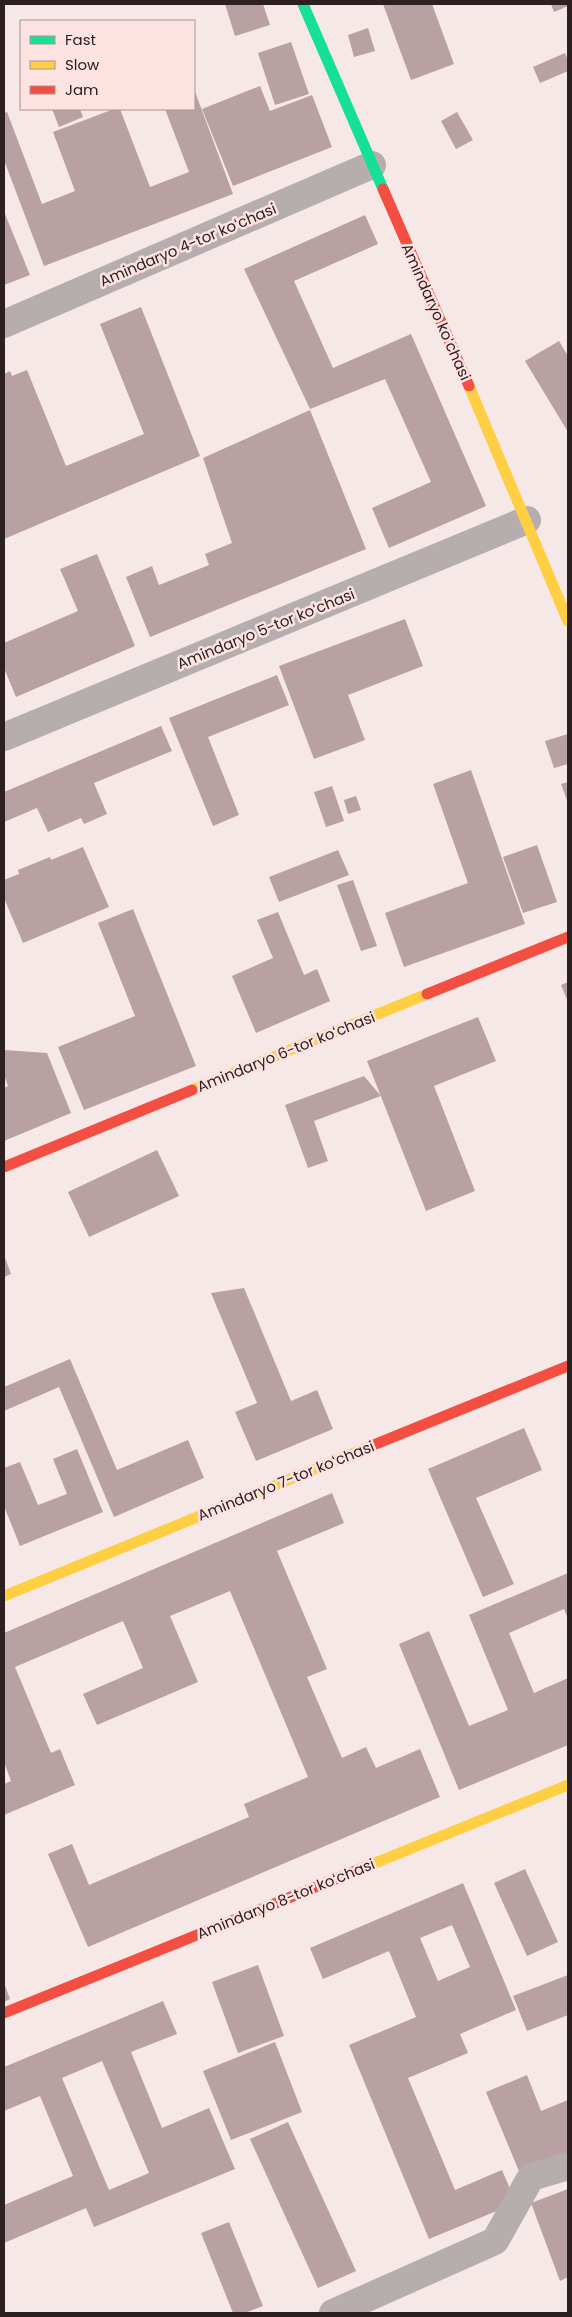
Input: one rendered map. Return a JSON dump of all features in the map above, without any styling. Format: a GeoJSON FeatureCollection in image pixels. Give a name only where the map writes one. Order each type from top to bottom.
{"type":"FeatureCollection","features":[{"type":"Feature","properties":{"kind":"street","name":"Amindaryo koʻchasi"},"geometry":{"type":"LineString","coordinates":[[303,4],[528,520],[568,622]]}},
{"type":"Feature","properties":{"kind":"street","name":"Amindaryo 4-tor koʻchasi"},"geometry":{"type":"LineString","coordinates":[[4,324],[372,165]]}},
{"type":"Feature","properties":{"kind":"street","name":"Amindaryo 5-tor koʻchasi"},"geometry":{"type":"LineString","coordinates":[[4,737],[528,520]]}},
{"type":"Feature","properties":{"kind":"street","name":"Amindaryo 6-tor koʻchasi"},"geometry":{"type":"LineString","coordinates":[[4,1167],[568,937]]}},
{"type":"Feature","properties":{"kind":"street","name":"Amindaryo 7-tor koʻchasi"},"geometry":{"type":"LineString","coordinates":[[4,1596],[568,1366]]}},
{"type":"Feature","properties":{"kind":"street","name":"Amindaryo 8-tor koʻchasi"},"geometry":{"type":"LineString","coordinates":[[4,2013],[568,1785]]}},
{"type":"Feature","properties":{"kind":"street"},"geometry":{"type":"LineString","coordinates":[[333,2313],[495,2240],[531,2177],[568,2166]]}},
{"type":"Feature","properties":{"kind":"building"},"geometry":{"type":"Polygon","coordinates":[[[225,4],[263,4],[270,25],[235,36],[225,4]]]}},
{"type":"Feature","properties":{"kind":"building"},"geometry":{"type":"Polygon","coordinates":[[[383,4],[432,4],[454,64],[411,80],[383,4]]]}},
{"type":"Feature","properties":{"kind":"building"},"geometry":{"type":"Polygon","coordinates":[[[551,4],[568,4],[568,6],[554,12],[551,4]]]}},
{"type":"Feature","properties":{"kind":"building"},"geometry":{"type":"Polygon","coordinates":[[[368,28],[375,51],[354,57],[348,35],[368,28]]]}},
{"type":"Feature","properties":{"kind":"building"},"geometry":{"type":"Polygon","coordinates":[[[291,42],[309,94],[275,105],[258,53],[291,42]]]}},
{"type":"Feature","properties":{"kind":"building"},"geometry":{"type":"Polygon","coordinates":[[[565,53],[568,61],[568,71],[540,83],[533,67],[565,53]]]}},
{"type":"Feature","properties":{"kind":"building"},"geometry":{"type":"Polygon","coordinates":[[[260,86],[270,111],[312,95],[332,147],[233,186],[202,109],[260,86]]]}},
{"type":"Feature","properties":{"kind":"building"},"geometry":{"type":"Polygon","coordinates":[[[195,92],[233,194],[44,266],[4,160],[4,113],[7,112],[42,204],[75,191],[53,132],[111,110],[120,110],[150,187],[189,172],[165,110],[195,110],[195,92]]]}},
{"type":"Feature","properties":{"kind":"building"},"geometry":{"type":"Polygon","coordinates":[[[52,110],[80,110],[83,117],[59,127],[52,110]]]}},
{"type":"Feature","properties":{"kind":"building"},"geometry":{"type":"Polygon","coordinates":[[[457,112],[473,140],[456,149],[441,121],[457,112]]]}},
{"type":"Feature","properties":{"kind":"building"},"geometry":{"type":"Polygon","coordinates":[[[4,215],[30,275],[4,285],[4,215]]]}},
{"type":"Feature","properties":{"kind":"building"},"geometry":{"type":"Polygon","coordinates":[[[365,215],[378,244],[294,281],[333,368],[411,334],[486,506],[389,548],[372,508],[431,482],[385,379],[310,409],[244,269],[365,215]]]}},
{"type":"Feature","properties":{"kind":"building"},"geometry":{"type":"Polygon","coordinates":[[[141,307],[200,456],[4,539],[4,374],[10,371],[12,376],[27,370],[66,466],[144,434],[100,324],[141,307]]]}},
{"type":"Feature","properties":{"kind":"building"},"geometry":{"type":"Polygon","coordinates":[[[559,341],[568,356],[568,432],[525,361],[559,341]]]}},
{"type":"Feature","properties":{"kind":"building"},"geometry":{"type":"Polygon","coordinates":[[[310,410],[366,549],[150,637],[126,577],[152,566],[159,585],[209,565],[205,554],[232,543],[203,458],[310,410]]]}},
{"type":"Feature","properties":{"kind":"building"},"geometry":{"type":"Polygon","coordinates":[[[97,554],[135,646],[16,697],[4,668],[4,643],[78,611],[60,569],[97,554]]]}},
{"type":"Feature","properties":{"kind":"building"},"geometry":{"type":"Polygon","coordinates":[[[405,619],[423,666],[348,695],[365,740],[314,759],[279,666],[405,619]]]}},
{"type":"Feature","properties":{"kind":"building"},"geometry":{"type":"Polygon","coordinates":[[[277,675],[289,705],[208,737],[239,815],[213,826],[169,718],[277,675]]]}},
{"type":"Feature","properties":{"kind":"building"},"geometry":{"type":"Polygon","coordinates":[[[161,726],[172,751],[94,783],[107,814],[84,824],[81,818],[48,832],[37,808],[4,822],[4,792],[161,726]]]}},
{"type":"Feature","properties":{"kind":"building"},"geometry":{"type":"Polygon","coordinates":[[[568,734],[568,764],[554,768],[545,741],[568,734]]]}},
{"type":"Feature","properties":{"kind":"building"},"geometry":{"type":"Polygon","coordinates":[[[471,770],[525,924],[404,967],[385,913],[468,883],[433,784],[471,770]]]}},
{"type":"Feature","properties":{"kind":"building"},"geometry":{"type":"Polygon","coordinates":[[[568,782],[568,803],[561,784],[568,782]]]}},
{"type":"Feature","properties":{"kind":"building"},"geometry":{"type":"Polygon","coordinates":[[[332,786],[344,821],[326,827],[314,792],[332,786]]]}},
{"type":"Feature","properties":{"kind":"building"},"geometry":{"type":"Polygon","coordinates":[[[356,796],[361,810],[348,814],[344,800],[356,796]]]}},
{"type":"Feature","properties":{"kind":"building"},"geometry":{"type":"Polygon","coordinates":[[[537,845],[557,902],[523,913],[503,857],[537,845]]]}},
{"type":"Feature","properties":{"kind":"building"},"geometry":{"type":"Polygon","coordinates":[[[83,847],[109,907],[23,943],[4,898],[4,880],[19,874],[18,870],[50,857],[51,860],[83,847]]]}},
{"type":"Feature","properties":{"kind":"building"},"geometry":{"type":"Polygon","coordinates":[[[338,850],[349,875],[279,902],[269,877],[338,850]]]}},
{"type":"Feature","properties":{"kind":"building"},"geometry":{"type":"Polygon","coordinates":[[[353,880],[377,946],[361,951],[337,885],[353,880]]]}},
{"type":"Feature","properties":{"kind":"building"},"geometry":{"type":"Polygon","coordinates":[[[133,909],[196,1066],[84,1110],[58,1047],[135,1016],[98,923],[133,909]]]}},
{"type":"Feature","properties":{"kind":"building"},"geometry":{"type":"Polygon","coordinates":[[[278,912],[304,975],[317,969],[330,1001],[256,1033],[232,976],[273,958],[257,920],[278,912]]]}},
{"type":"Feature","properties":{"kind":"building"},"geometry":{"type":"Polygon","coordinates":[[[568,982],[568,1002],[561,985],[568,982]]]}},
{"type":"Feature","properties":{"kind":"building"},"geometry":{"type":"Polygon","coordinates":[[[478,1017],[496,1061],[434,1086],[475,1191],[426,1211],[367,1061],[478,1017]]]}},
{"type":"Feature","properties":{"kind":"building"},"geometry":{"type":"Polygon","coordinates":[[[4,1050],[47,1053],[71,1113],[4,1141],[4,1088],[8,1086],[4,1075],[4,1050]]]}},
{"type":"Feature","properties":{"kind":"building"},"geometry":{"type":"Polygon","coordinates":[[[364,1076],[381,1096],[314,1121],[328,1161],[308,1168],[285,1105],[364,1076]]]}},
{"type":"Feature","properties":{"kind":"building"},"geometry":{"type":"Polygon","coordinates":[[[157,1150],[179,1196],[89,1237],[68,1192],[157,1150]]]}},
{"type":"Feature","properties":{"kind":"building"},"geometry":{"type":"Polygon","coordinates":[[[4,1255],[11,1274],[4,1277],[4,1255]]]}},
{"type":"Feature","properties":{"kind":"building"},"geometry":{"type":"Polygon","coordinates":[[[244,1288],[291,1401],[317,1390],[333,1429],[256,1461],[235,1412],[257,1403],[211,1293],[244,1288]]]}},
{"type":"Feature","properties":{"kind":"building"},"geometry":{"type":"Polygon","coordinates":[[[70,1359],[117,1470],[188,1440],[204,1478],[114,1517],[59,1387],[4,1411],[4,1387],[70,1359]]]}},
{"type":"Feature","properties":{"kind":"building"},"geometry":{"type":"Polygon","coordinates":[[[524,1428],[542,1470],[476,1498],[514,1584],[483,1597],[428,1469],[524,1428]]]}},
{"type":"Feature","properties":{"kind":"building"},"geometry":{"type":"Polygon","coordinates":[[[77,1449],[103,1512],[20,1546],[4,1506],[4,1468],[20,1462],[38,1505],[67,1494],[53,1459],[77,1449]]]}},
{"type":"Feature","properties":{"kind":"building"},"geometry":{"type":"Polygon","coordinates":[[[332,1493],[344,1523],[277,1551],[327,1669],[307,1677],[342,1758],[366,1747],[376,1768],[420,1749],[440,1797],[88,1947],[48,1854],[72,1844],[89,1885],[249,1817],[244,1804],[308,1777],[230,1591],[170,1616],[198,1682],[97,1725],[83,1694],[143,1668],[123,1621],[15,1667],[51,1753],[60,1749],[75,1785],[4,1815],[4,1784],[11,1781],[4,1762],[4,1633],[332,1493]]]}},
{"type":"Feature","properties":{"kind":"building"},"geometry":{"type":"Polygon","coordinates":[[[568,1573],[568,1619],[564,1609],[509,1633],[534,1693],[568,1678],[568,1745],[459,1790],[399,1644],[429,1631],[469,1726],[508,1710],[469,1615],[568,1573]]]}},
{"type":"Feature","properties":{"kind":"building"},"geometry":{"type":"Polygon","coordinates":[[[525,1869],[558,1942],[527,1956],[494,1883],[525,1869]]]}},
{"type":"Feature","properties":{"kind":"building"},"geometry":{"type":"Polygon","coordinates":[[[463,1883],[516,2010],[460,2034],[468,2053],[408,2078],[455,2190],[502,2170],[516,2203],[429,2239],[349,2045],[416,2017],[389,1951],[323,1979],[310,1948],[463,1883]],[[452,1925],[420,1938],[438,1981],[470,1967],[452,1925]]]}},
{"type":"Feature","properties":{"kind":"building"},"geometry":{"type":"Polygon","coordinates":[[[258,1965],[284,2036],[238,2053],[212,1982],[258,1965]]]}},
{"type":"Feature","properties":{"kind":"building"},"geometry":{"type":"Polygon","coordinates":[[[568,1975],[568,2015],[527,2031],[513,1996],[568,1975]]]}},
{"type":"Feature","properties":{"kind":"building"},"geometry":{"type":"Polygon","coordinates":[[[4,1983],[10,1999],[4,2002],[4,1983]]]}},
{"type":"Feature","properties":{"kind":"building"},"geometry":{"type":"Polygon","coordinates":[[[163,2001],[177,2034],[131,2052],[162,2128],[209,2108],[235,2169],[94,2227],[86,2208],[4,2243],[4,2205],[73,2176],[40,2096],[4,2111],[4,2067],[163,2001]],[[102,2061],[62,2078],[109,2190],[149,2173],[102,2061]]]}},
{"type":"Feature","properties":{"kind":"building"},"geometry":{"type":"Polygon","coordinates":[[[275,2042],[302,2112],[231,2140],[203,2071],[275,2042]]]}},
{"type":"Feature","properties":{"kind":"building"},"geometry":{"type":"Polygon","coordinates":[[[527,2075],[541,2111],[568,2100],[568,2157],[521,2176],[486,2092],[527,2075]]]}},
{"type":"Feature","properties":{"kind":"building"},"geometry":{"type":"Polygon","coordinates":[[[288,2122],[356,2271],[318,2288],[250,2139],[288,2122]]]}},
{"type":"Feature","properties":{"kind":"building"},"geometry":{"type":"Polygon","coordinates":[[[568,2189],[568,2277],[560,2281],[531,2203],[568,2189]]]}},
{"type":"Feature","properties":{"kind":"building"},"geometry":{"type":"Polygon","coordinates":[[[229,2222],[263,2306],[245,2313],[233,2313],[201,2233],[229,2222]]]}},
{"type":"Feature","properties":{"kind":"traffic: fast"},"geometry":{"type":"LineString","coordinates":[[303,4],[383,189]]}},
{"type":"Feature","properties":{"kind":"traffic: slow"},"geometry":{"type":"LineString","coordinates":[[469,386],[568,621]]}},
{"type":"Feature","properties":{"kind":"traffic: slow"},"geometry":{"type":"LineString","coordinates":[[192,1090],[427,994]]}},
{"type":"Feature","properties":{"kind":"traffic: slow"},"geometry":{"type":"LineString","coordinates":[[4,1596],[371,1446]]}},
{"type":"Feature","properties":{"kind":"traffic: slow"},"geometry":{"type":"LineString","coordinates":[[370,1865],[568,1785]]}},
{"type":"Feature","properties":{"kind":"traffic: jam"},"geometry":{"type":"LineString","coordinates":[[383,189],[469,386]]}},
{"type":"Feature","properties":{"kind":"traffic: jam"},"geometry":{"type":"LineString","coordinates":[[427,994],[568,937]]}},
{"type":"Feature","properties":{"kind":"traffic: jam"},"geometry":{"type":"LineString","coordinates":[[4,1167],[192,1090]]}},
{"type":"Feature","properties":{"kind":"traffic: jam"},"geometry":{"type":"LineString","coordinates":[[371,1446],[568,1366]]}},
{"type":"Feature","properties":{"kind":"traffic: jam"},"geometry":{"type":"LineString","coordinates":[[4,2013],[370,1865]]}}]}
